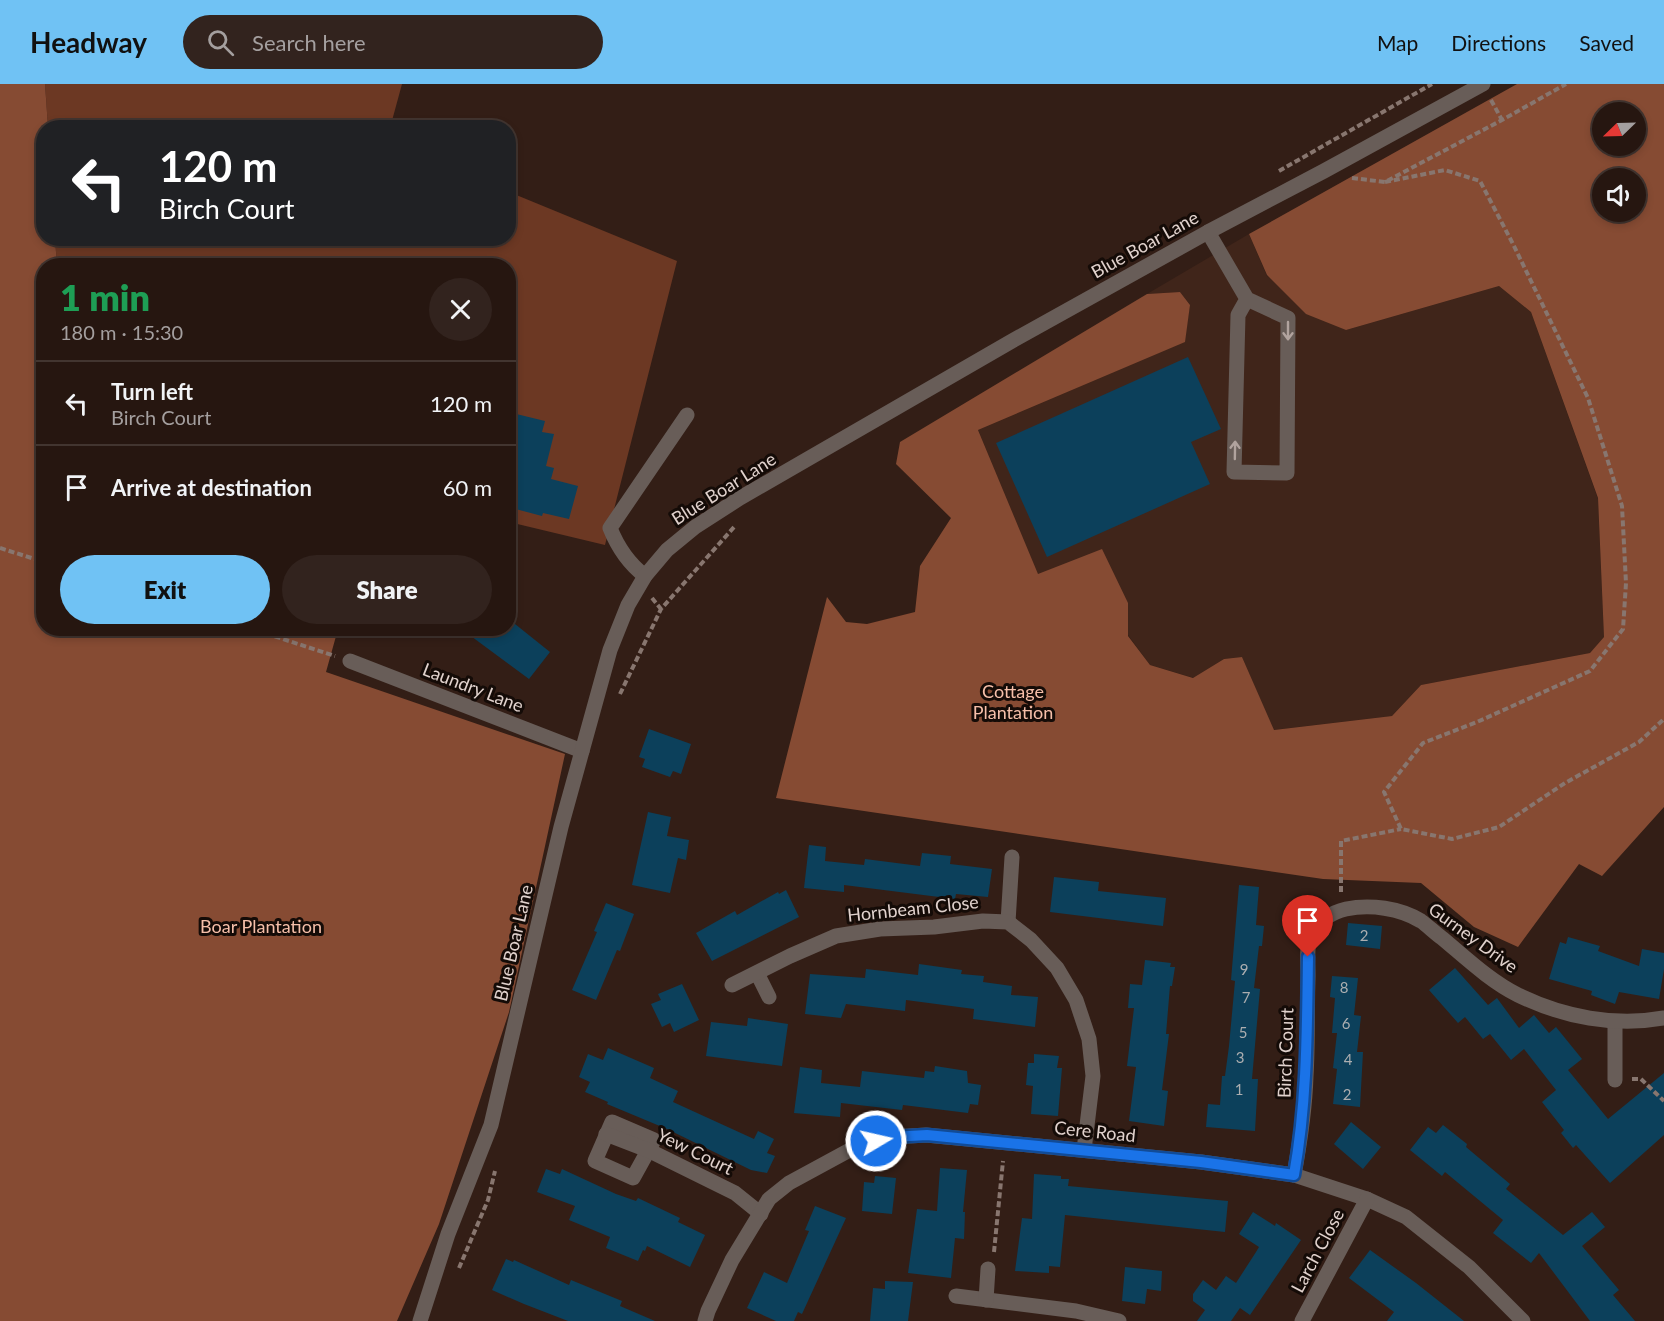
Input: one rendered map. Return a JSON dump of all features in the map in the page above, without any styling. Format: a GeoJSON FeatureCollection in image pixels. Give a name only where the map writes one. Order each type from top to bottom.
{"type":"FeatureCollection","features":[{"type":"Feature","properties":{"kind":"street","name":"Blue Boar Lane"},"geometry":{"type":"LineString","coordinates":[[420,1321],[448,1234],[491,1125],[561,827],[610,650],[628,605],[645,576],[667,550],[695,526],[740,498],[1012,341],[1208,232],[1483,84]]}},
{"type":"Feature","properties":{"kind":"street"},"geometry":{"type":"LineString","coordinates":[[1208,232],[1247,299],[1288,318],[1287,473],[1234,472],[1238,315],[1247,299]]}},
{"type":"Feature","properties":{"kind":"street"},"geometry":{"type":"LineString","coordinates":[[645,576],[635,568],[618,547],[610,528],[687,415]]}},
{"type":"Feature","properties":{"kind":"street","name":"Laundry Lane"},"geometry":{"type":"LineString","coordinates":[[350,661],[582,751]]}},
{"type":"Feature","properties":{"kind":"street"},"geometry":{"type":"LineString","coordinates":[[1012,857],[1008,922],[1031,940],[1057,968],[1076,999],[1089,1039],[1093,1076],[1084,1150]]}},
{"type":"Feature","properties":{"kind":"street","name":"Gurney Drive"},"geometry":{"type":"LineString","coordinates":[[1340,910],[1362,906],[1390,909],[1420,921],[1491,979],[1519,995],[1556,1009],[1594,1020],[1615,1022],[1664,1018]]}},
{"type":"Feature","properties":{"kind":"street","name":"Birch Court"},"geometry":{"type":"LineString","coordinates":[[1294,1175],[1301,1140],[1306,1076],[1310,936],[1321,921],[1340,910]]}},
{"type":"Feature","properties":{"kind":"street","name":"Hornbeam Close"},"geometry":{"type":"LineString","coordinates":[[732,985],[836,936],[880,929],[934,927],[983,921],[1008,922]]}},
{"type":"Feature","properties":{"kind":"street"},"geometry":{"type":"LineString","coordinates":[[757,973],[770,997]]}},
{"type":"Feature","properties":{"kind":"street"},"geometry":{"type":"LineString","coordinates":[[1615,1022],[1615,1080]]}},
{"type":"Feature","properties":{"kind":"street","name":"Yew Court"},"geometry":{"type":"LineString","coordinates":[[650,1151],[633,1178],[595,1161],[606,1134],[650,1151],[735,1193],[760,1214]]}},
{"type":"Feature","properties":{"kind":"street","name":"Cere Road"},"geometry":{"type":"LineString","coordinates":[[705,1321],[732,1260],[769,1199],[789,1183],[860,1145],[892,1137],[927,1135],[1201,1162],[1294,1175],[1367,1199],[1406,1217],[1469,1267],[1523,1321]]}},
{"type":"Feature","properties":{"kind":"street","name":"Larch Close"},"geometry":{"type":"LineString","coordinates":[[1302,1321],[1367,1199]]}},
{"type":"Feature","properties":{"kind":"street"},"geometry":{"type":"LineString","coordinates":[[986,1300],[988,1269]]}},
{"type":"Feature","properties":{"kind":"street"},"geometry":{"type":"LineString","coordinates":[[956,1296],[1076,1311],[1119,1321]]}},
{"type":"Feature","properties":{"kind":"path"},"geometry":{"type":"LineString","coordinates":[[1384,182],[1566,84]]}},
{"type":"Feature","properties":{"kind":"path"},"geometry":{"type":"LineString","coordinates":[[1346,177],[1384,182],[1445,170],[1480,181],[1588,398],[1622,506],[1626,583],[1623,629],[1590,671],[1477,722],[1423,743],[1384,792],[1401,829]]}},
{"type":"Feature","properties":{"kind":"path"},"geometry":{"type":"LineString","coordinates":[[616,702],[661,609],[735,526]]}},
{"type":"Feature","properties":{"kind":"path"},"geometry":{"type":"LineString","coordinates":[[0,548],[36,559]]}},
{"type":"Feature","properties":{"kind":"path"},"geometry":{"type":"LineString","coordinates":[[273,636],[350,661]]}},
{"type":"Feature","properties":{"kind":"path"},"geometry":{"type":"LineString","coordinates":[[1340,910],[1341,841],[1401,829],[1452,839],[1499,827],[1564,783],[1639,742],[1664,719]]}},
{"type":"Feature","properties":{"kind":"path"},"geometry":{"type":"LineString","coordinates":[[1615,1080],[1641,1079],[1664,1101]]}},
{"type":"Feature","properties":{"kind":"path"},"geometry":{"type":"LineString","coordinates":[[988,1269],[992,1267],[1004,1142]]}},
{"type":"Feature","properties":{"kind":"path"},"geometry":{"type":"LineString","coordinates":[[455,1277],[488,1200],[496,1166]]}},
{"type":"Feature","properties":{"kind":"shaded area"},"geometry":{"type":"Polygon","coordinates":[[[45,84],[402,84],[392,120],[48,120],[45,84]]]}},
{"type":"Feature","properties":{"kind":"shaded area"},"geometry":{"type":"Polygon","coordinates":[[[516,195],[677,261],[605,545],[516,524],[516,258],[56,258],[56,246],[516,246],[516,195]]]}},
{"type":"Feature","properties":{"kind":"shaded area"},"geometry":{"type":"Polygon","coordinates":[[[1249,234],[1267,276],[1346,330],[1499,286],[1531,312],[1598,499],[1604,637],[1590,653],[1421,685],[1392,716],[1273,730],[1242,657],[1224,659],[1194,678],[1150,665],[1128,635],[1128,603],[1038,575],[978,430],[1184,342],[1190,305],[1180,292],[1147,294],[1249,234]]]}},
{"type":"Feature","properties":{"kind":"green space","name":"Boar Plantation"},"geometry":{"type":"Polygon","coordinates":[[[0,84],[45,84],[48,120],[36,120],[36,246],[56,246],[56,258],[36,258],[36,636],[336,636],[326,672],[565,754],[509,1012],[439,1224],[397,1321],[0,1321],[0,84]]]}},
{"type":"Feature","properties":{"kind":"green space","name":"Cottage Plantation"},"geometry":{"type":"Polygon","coordinates":[[[1517,84],[1664,84],[1664,807],[1602,876],[1579,864],[1518,947],[1474,927],[1421,883],[1323,879],[776,798],[827,597],[846,622],[867,624],[915,612],[920,566],[951,518],[896,464],[900,442],[1147,294],[1180,292],[1190,305],[1185,342],[978,430],[1038,574],[1102,549],[1128,603],[1128,636],[1150,665],[1193,678],[1224,659],[1242,657],[1274,730],[1392,716],[1421,685],[1590,653],[1604,637],[1598,498],[1531,312],[1499,286],[1346,330],[1306,314],[1267,275],[1249,234],[1517,84]]]}},
{"type":"Feature","properties":{"kind":"building"},"geometry":{"type":"Polygon","coordinates":[[[1188,357],[1221,429],[1191,442],[1210,484],[1047,557],[996,443],[1188,357]]]}},
{"type":"Feature","properties":{"kind":"building"},"geometry":{"type":"Polygon","coordinates":[[[516,414],[545,421],[542,432],[554,434],[546,466],[554,468],[551,479],[578,486],[569,519],[543,513],[542,516],[516,509],[516,414]]]}},
{"type":"Feature","properties":{"kind":"building"},"geometry":{"type":"Polygon","coordinates":[[[516,625],[550,652],[529,679],[471,636],[516,636],[516,625]]]}},
{"type":"Feature","properties":{"kind":"building"},"geometry":{"type":"Polygon","coordinates":[[[649,729],[691,744],[681,774],[673,771],[670,777],[642,767],[645,759],[639,757],[649,729]]]}},
{"type":"Feature","properties":{"kind":"building"},"geometry":{"type":"Polygon","coordinates":[[[648,812],[671,817],[667,836],[689,840],[686,860],[678,858],[670,893],[632,885],[648,812]]]}},
{"type":"Feature","properties":{"kind":"building"},"geometry":{"type":"Polygon","coordinates":[[[809,845],[826,847],[825,861],[864,865],[865,859],[920,866],[922,853],[951,856],[950,864],[992,869],[988,897],[956,894],[955,899],[844,885],[844,892],[804,888],[809,845]]]}},
{"type":"Feature","properties":{"kind":"building"},"geometry":{"type":"Polygon","coordinates":[[[1054,877],[1099,882],[1098,891],[1166,898],[1163,926],[1050,912],[1054,877]]]}},
{"type":"Feature","properties":{"kind":"building"},"geometry":{"type":"Polygon","coordinates":[[[1239,885],[1259,887],[1256,925],[1264,926],[1254,988],[1260,989],[1252,1079],[1258,1079],[1255,1131],[1206,1127],[1208,1104],[1220,1105],[1222,1076],[1225,1076],[1235,981],[1231,980],[1239,885]]]}},
{"type":"Feature","properties":{"kind":"building"},"geometry":{"type":"Polygon","coordinates":[[[786,890],[799,917],[712,961],[696,933],[735,911],[737,915],[778,892],[779,894],[786,890]]]}},
{"type":"Feature","properties":{"kind":"building"},"geometry":{"type":"Polygon","coordinates":[[[606,903],[634,914],[620,951],[617,950],[596,1000],[572,990],[597,932],[594,931],[606,903]]]}},
{"type":"Feature","properties":{"kind":"building"},"geometry":{"type":"Polygon","coordinates":[[[1348,923],[1382,926],[1380,949],[1346,945],[1348,923]]]}},
{"type":"Feature","properties":{"kind":"building"},"geometry":{"type":"Polygon","coordinates":[[[1568,937],[1600,946],[1598,951],[1639,966],[1642,949],[1664,953],[1659,999],[1619,992],[1615,1004],[1591,995],[1592,991],[1549,979],[1560,942],[1566,944],[1568,937]]]}},
{"type":"Feature","properties":{"kind":"building"},"geometry":{"type":"Polygon","coordinates":[[[1145,960],[1171,963],[1170,967],[1175,967],[1172,986],[1170,986],[1166,1034],[1169,1034],[1162,1090],[1168,1091],[1164,1126],[1129,1121],[1136,1067],[1127,1066],[1134,1008],[1128,1008],[1130,984],[1142,985],[1145,960]]]}},
{"type":"Feature","properties":{"kind":"building"},"geometry":{"type":"Polygon","coordinates":[[[919,964],[962,970],[961,974],[984,976],[983,982],[1012,986],[1011,995],[1038,997],[1035,1027],[973,1019],[974,1009],[906,1000],[905,1011],[846,1004],[841,1018],[805,1014],[810,974],[865,978],[866,969],[918,975],[919,964]]]}},
{"type":"Feature","properties":{"kind":"building"},"geometry":{"type":"Polygon","coordinates":[[[1455,968],[1488,1005],[1497,998],[1519,1028],[1534,1015],[1549,1033],[1556,1027],[1582,1059],[1568,1070],[1608,1119],[1664,1073],[1664,1135],[1610,1183],[1576,1145],[1573,1148],[1561,1133],[1564,1130],[1542,1102],[1556,1090],[1524,1049],[1511,1060],[1490,1034],[1483,1039],[1465,1017],[1458,1023],[1429,990],[1455,968]]]}},
{"type":"Feature","properties":{"kind":"building"},"geometry":{"type":"Polygon","coordinates":[[[1332,976],[1358,978],[1354,1015],[1361,1016],[1357,1052],[1363,1052],[1360,1107],[1333,1104],[1337,1069],[1333,1068],[1337,1033],[1332,1033],[1335,998],[1330,997],[1332,976]]]}},
{"type":"Feature","properties":{"kind":"building"},"geometry":{"type":"Polygon","coordinates":[[[682,984],[699,1020],[674,1032],[670,1023],[662,1027],[651,1004],[661,1000],[658,994],[682,984]]]}},
{"type":"Feature","properties":{"kind":"building"},"geometry":{"type":"Polygon","coordinates":[[[748,1018],[788,1024],[782,1066],[706,1056],[711,1022],[747,1026],[748,1018]]]}},
{"type":"Feature","properties":{"kind":"building"},"geometry":{"type":"Polygon","coordinates":[[[608,1048],[654,1068],[650,1078],[678,1091],[673,1102],[754,1139],[758,1131],[774,1139],[767,1153],[775,1156],[767,1173],[751,1170],[585,1092],[590,1082],[579,1077],[588,1054],[603,1060],[608,1048]]]}},
{"type":"Feature","properties":{"kind":"building"},"geometry":{"type":"Polygon","coordinates":[[[1034,1054],[1059,1056],[1057,1068],[1062,1068],[1058,1116],[1031,1114],[1033,1086],[1026,1085],[1028,1063],[1034,1063],[1034,1054]]]}},
{"type":"Feature","properties":{"kind":"building"},"geometry":{"type":"Polygon","coordinates":[[[935,1066],[967,1071],[968,1083],[981,1085],[978,1105],[970,1104],[968,1113],[903,1105],[902,1110],[841,1103],[840,1117],[794,1113],[800,1067],[822,1070],[821,1083],[860,1087],[862,1071],[924,1078],[925,1071],[934,1072],[935,1066]]]}},
{"type":"Feature","properties":{"kind":"building"},"geometry":{"type":"Polygon","coordinates":[[[1351,1122],[1381,1147],[1363,1169],[1334,1144],[1351,1122]]]}},
{"type":"Feature","properties":{"kind":"building"},"geometry":{"type":"Polygon","coordinates":[[[1443,1125],[1510,1184],[1506,1189],[1563,1235],[1592,1212],[1605,1227],[1582,1246],[1619,1290],[1613,1295],[1635,1321],[1590,1321],[1539,1253],[1531,1263],[1493,1233],[1503,1220],[1445,1172],[1442,1176],[1410,1150],[1428,1127],[1436,1133],[1443,1125]]]}},
{"type":"Feature","properties":{"kind":"building"},"geometry":{"type":"Polygon","coordinates":[[[940,1168],[967,1170],[963,1212],[965,1212],[964,1239],[955,1238],[951,1278],[908,1273],[917,1209],[937,1211],[940,1168]]]}},
{"type":"Feature","properties":{"kind":"building"},"geometry":{"type":"Polygon","coordinates":[[[546,1169],[560,1174],[562,1169],[616,1194],[636,1201],[638,1198],[680,1218],[678,1222],[705,1235],[690,1267],[647,1246],[638,1261],[606,1248],[610,1237],[569,1220],[575,1206],[537,1192],[546,1169]]]}},
{"type":"Feature","properties":{"kind":"building"},"geometry":{"type":"Polygon","coordinates":[[[1034,1174],[1061,1176],[1061,1179],[1069,1179],[1068,1186],[1228,1201],[1225,1232],[1065,1215],[1060,1267],[1049,1266],[1049,1273],[1015,1271],[1022,1218],[1032,1219],[1034,1174]]]}},
{"type":"Feature","properties":{"kind":"building"},"geometry":{"type":"Polygon","coordinates":[[[875,1176],[896,1178],[892,1214],[862,1211],[864,1182],[874,1183],[875,1176]]]}},
{"type":"Feature","properties":{"kind":"building"},"geometry":{"type":"Polygon","coordinates":[[[815,1206],[846,1218],[802,1314],[798,1312],[794,1321],[776,1321],[747,1308],[764,1272],[787,1283],[809,1231],[805,1230],[815,1206]]]}},
{"type":"Feature","properties":{"kind":"building"},"geometry":{"type":"Polygon","coordinates":[[[1253,1212],[1275,1226],[1276,1223],[1301,1240],[1250,1315],[1240,1308],[1231,1321],[1197,1321],[1205,1310],[1193,1301],[1193,1294],[1203,1280],[1216,1290],[1226,1276],[1236,1283],[1259,1247],[1239,1234],[1253,1212]]]}},
{"type":"Feature","properties":{"kind":"building"},"geometry":{"type":"Polygon","coordinates":[[[1370,1250],[1464,1321],[1387,1321],[1394,1312],[1349,1278],[1370,1250]]]}},
{"type":"Feature","properties":{"kind":"building"},"geometry":{"type":"Polygon","coordinates":[[[506,1259],[513,1262],[514,1260],[569,1285],[571,1280],[622,1301],[620,1306],[655,1321],[568,1321],[524,1304],[492,1290],[506,1259]]]}},
{"type":"Feature","properties":{"kind":"building"},"geometry":{"type":"Polygon","coordinates":[[[1125,1267],[1162,1271],[1161,1291],[1147,1289],[1145,1304],[1122,1301],[1125,1267]]]}},
{"type":"Feature","properties":{"kind":"building"},"geometry":{"type":"Polygon","coordinates":[[[885,1281],[913,1282],[908,1321],[870,1321],[873,1288],[885,1289],[885,1281]]]}},
{"type":"Feature","properties":{"kind":"route"},"geometry":{"type":"LineString","coordinates":[[876,1141],[892,1137],[927,1135],[1201,1162],[1294,1175],[1301,1140],[1306,1076],[1308,957]]}}]}
